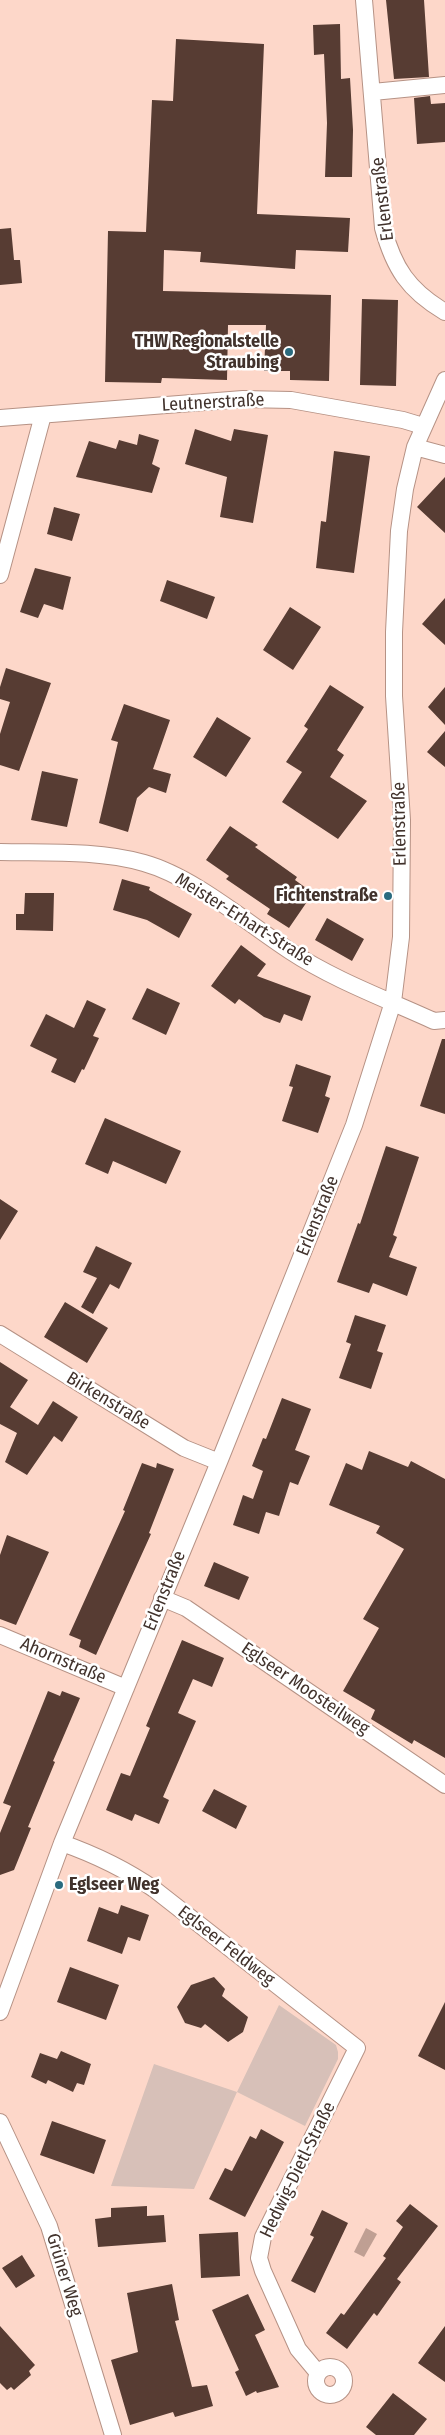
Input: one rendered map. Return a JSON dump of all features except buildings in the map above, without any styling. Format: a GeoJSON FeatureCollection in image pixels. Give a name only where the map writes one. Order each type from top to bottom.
{"type":"FeatureCollection","features":[{"type":"Feature","properties":{"kind":"street","name":"Erlenstraße"},"geometry":{"type":"LineString","coordinates":[[364,0],[383,228],[391,256],[409,284],[429,302],[445,312]]}},
{"type":"Feature","properties":{"kind":"street"},"geometry":{"type":"LineString","coordinates":[[373,92],[445,85]]}},
{"type":"Feature","properties":{"kind":"street","name":"Erlenstraße"},"geometry":{"type":"LineString","coordinates":[[0,2012],[62,1843],[219,1462],[354,1125],[393,1002],[401,937],[402,820],[394,696],[396,583],[405,490],[415,447],[445,380]]}},
{"type":"Feature","properties":{"kind":"street","name":"Leutnerstraße"},"geometry":{"type":"LineString","coordinates":[[0,418],[243,399],[292,400],[403,420],[423,426]]}},
{"type":"Feature","properties":{"kind":"street"},"geometry":{"type":"LineString","coordinates":[[0,575],[43,415]]}},
{"type":"Feature","properties":{"kind":"street"},"geometry":{"type":"LineString","coordinates":[[415,447],[445,455]]}},
{"type":"Feature","properties":{"kind":"street","name":"Meister-Erhart-Straße"},"geometry":{"type":"LineString","coordinates":[[0,852],[99,855],[146,863],[205,893],[292,952],[352,984],[393,1002]]}},
{"type":"Feature","properties":{"kind":"street"},"geometry":{"type":"LineString","coordinates":[[393,1002],[434,1021],[445,1020]]}},
{"type":"Feature","properties":{"kind":"street","name":"Birkenstraße"},"geometry":{"type":"LineString","coordinates":[[0,1334],[184,1448],[219,1462]]}},
{"type":"Feature","properties":{"kind":"street","name":"Eglseer Moosteilweg"},"geometry":{"type":"LineString","coordinates":[[162,1598],[186,1608],[445,1785]]}},
{"type":"Feature","properties":{"kind":"street","name":"Ahornstraße"},"geometry":{"type":"LineString","coordinates":[[0,1635],[126,1688]]}},
{"type":"Feature","properties":{"kind":"street","name":"Eglseer Feldweg"},"geometry":{"type":"LineString","coordinates":[[62,1843],[97,1856],[128,1871],[357,2048]]}},
{"type":"Feature","properties":{"kind":"street","name":"Hedwig-Dietl-Straße"},"geometry":{"type":"LineString","coordinates":[[318,2373],[298,2349],[263,2271],[260,2258],[263,2237],[357,2048]]}},
{"type":"Feature","properties":{"kind":"street","name":"Grüner Weg"},"geometry":{"type":"LineString","coordinates":[[0,2122],[49,2226],[113,2435]]}},
{"type":"Feature","properties":{"kind":"shaded area"},"geometry":{"type":"Polygon","coordinates":[[[279,2005],[336,2045],[338,2059],[305,2126],[237,2092],[279,2005]]]}},
{"type":"Feature","properties":{"kind":"shaded area"},"geometry":{"type":"Polygon","coordinates":[[[154,2064],[237,2092],[194,2189],[111,2186],[154,2064]]]}},
{"type":"Feature","properties":{"kind":"shaded area"},"geometry":{"type":"Polygon","coordinates":[[[366,2228],[377,2234],[364,2257],[354,2252],[366,2228]]]}},
{"type":"Feature","properties":{"kind":"place","name":"THW Regionalstelle Straubing"},"geometry":{"type":"Point","coordinates":[289,352]}},
{"type":"Feature","properties":{"kind":"place","name":"Fichtenstraße"},"geometry":{"type":"Point","coordinates":[388,896]}},
{"type":"Feature","properties":{"kind":"place","name":"Eglseer Weg"},"geometry":{"type":"Point","coordinates":[59,1885]}}]}
